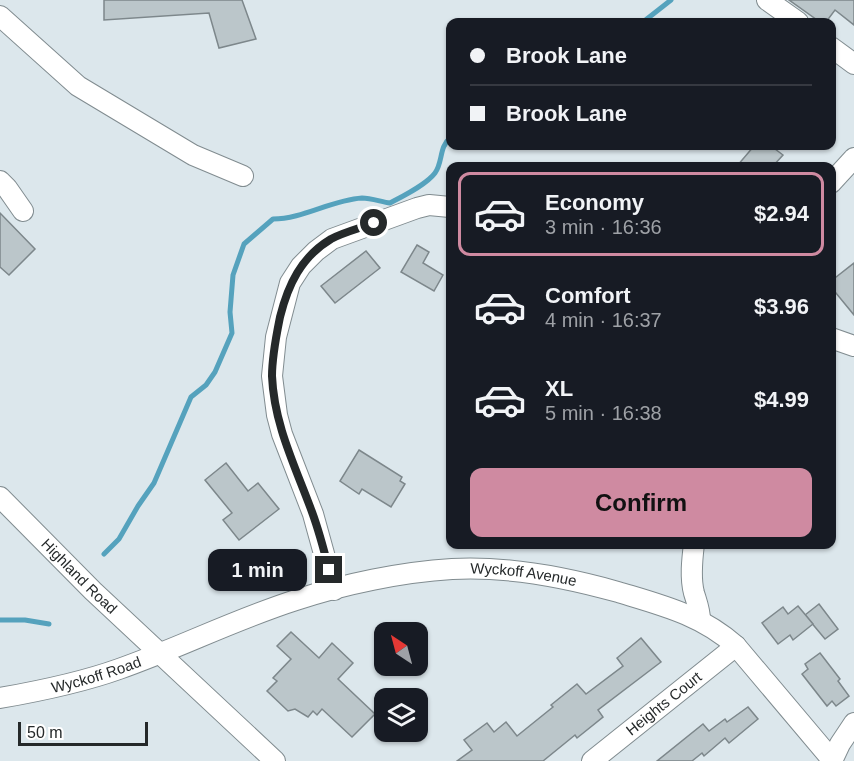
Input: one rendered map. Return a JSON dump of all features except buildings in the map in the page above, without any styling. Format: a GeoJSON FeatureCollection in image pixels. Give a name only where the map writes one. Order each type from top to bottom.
{"type":"FeatureCollection","features":[{"type":"Feature","properties":{"kind":"street"},"geometry":{"type":"LineString","coordinates":[[767,0],[792,18]]}},
{"type":"Feature","properties":{"kind":"street"},"geometry":{"type":"LineString","coordinates":[[0,16],[78,86],[193,155],[243,176]]}},
{"type":"Feature","properties":{"kind":"street"},"geometry":{"type":"LineString","coordinates":[[836,51],[854,64]]}},
{"type":"Feature","properties":{"kind":"street"},"geometry":{"type":"LineString","coordinates":[[836,178],[854,158]]}},
{"type":"Feature","properties":{"kind":"street"},"geometry":{"type":"LineString","coordinates":[[0,181],[23,211]]}},
{"type":"Feature","properties":{"kind":"street"},"geometry":{"type":"LineString","coordinates":[[334,590],[313,514],[277,415],[272,376],[273,356],[284,303],[290,283],[301,266],[332,239],[417,208],[446,206]]}},
{"type":"Feature","properties":{"kind":"street"},"geometry":{"type":"LineString","coordinates":[[836,340],[854,346]]}},
{"type":"Feature","properties":{"kind":"street","name":"Highland Road"},"geometry":{"type":"LineString","coordinates":[[0,497],[93,591],[274,761]]}},
{"type":"Feature","properties":{"kind":"street"},"geometry":{"type":"LineString","coordinates":[[694,549],[693,592],[700,608],[700,620]]}},
{"type":"Feature","properties":{"kind":"street","name":"Wyckoff Avenue"},"geometry":{"type":"LineString","coordinates":[[160,654],[232,622],[298,599],[334,590],[453,569],[526,573],[598,586],[667,606],[700,620],[725,636],[735,646],[833,761]]}},
{"type":"Feature","properties":{"kind":"street","name":"Heights Court"},"geometry":{"type":"LineString","coordinates":[[592,761],[735,646]]}},
{"type":"Feature","properties":{"kind":"street","name":"Wyckoff Road"},"geometry":{"type":"LineString","coordinates":[[0,698],[87,679],[160,654]]}},
{"type":"Feature","properties":{"kind":"street"},"geometry":{"type":"LineString","coordinates":[[833,761],[854,723]]}},
{"type":"Feature","properties":{"kind":"waterway"},"geometry":{"type":"LineString","coordinates":[[648,18],[671,0]]}},
{"type":"Feature","properties":{"kind":"waterway"},"geometry":{"type":"LineString","coordinates":[[104,554],[119,539],[154,483],[191,397],[206,385],[215,372],[232,333],[230,312],[233,275],[244,244],[273,219],[295,216],[351,199],[365,198],[390,203],[414,190],[435,173],[446,143]]}},
{"type":"Feature","properties":{"kind":"waterway"},"geometry":{"type":"LineString","coordinates":[[0,620],[25,620],[49,624]]}},
{"type":"Feature","properties":{"kind":"route"},"geometry":{"type":"LineString","coordinates":[[329,570],[313,514],[277,415],[272,376],[273,356],[290,283],[301,266],[332,239],[374,223]]}}]}
